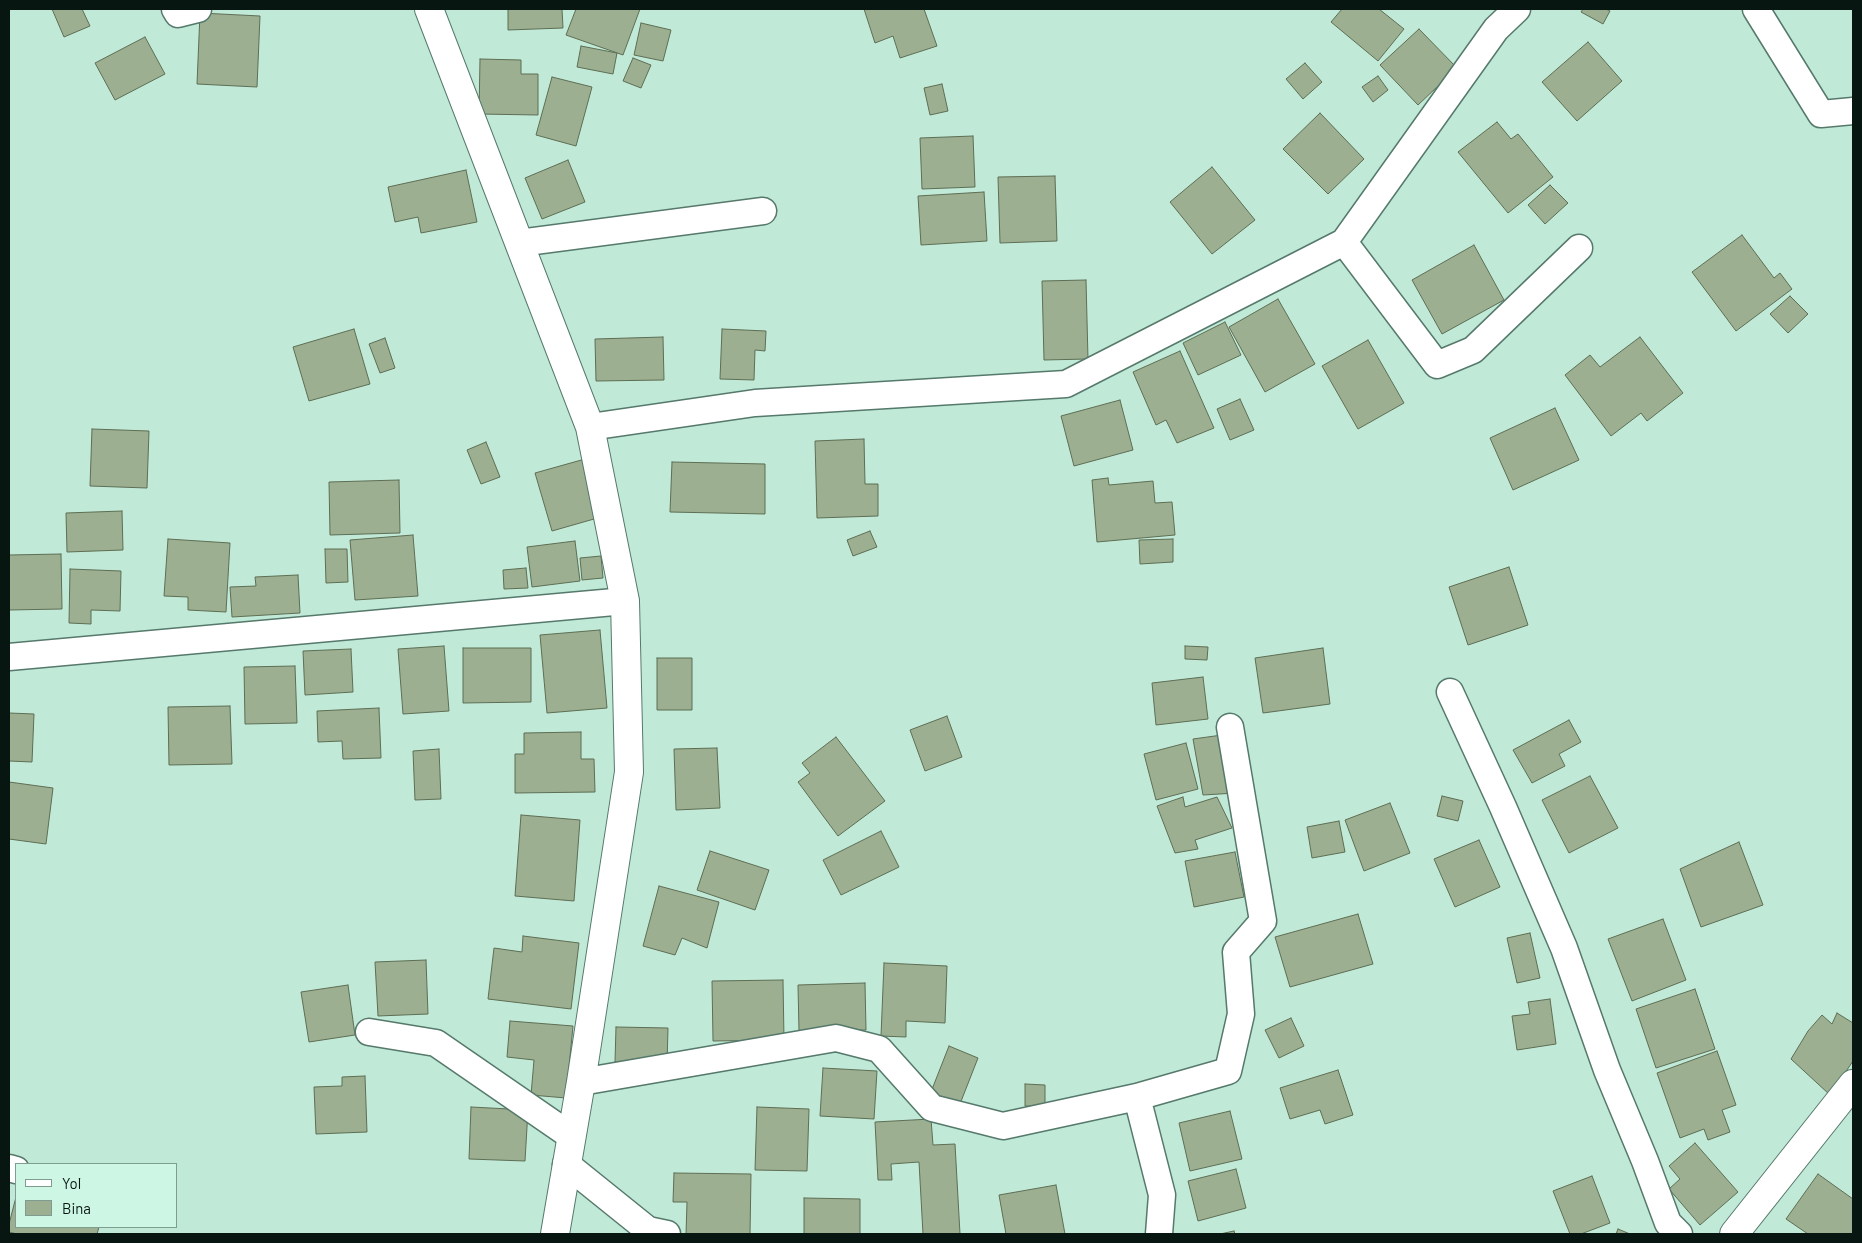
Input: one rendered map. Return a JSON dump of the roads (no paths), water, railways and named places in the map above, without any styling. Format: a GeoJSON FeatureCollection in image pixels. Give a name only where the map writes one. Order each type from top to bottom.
{"type":"FeatureCollection","features":[{"type":"Feature","properties":{"kind":"street"},"geometry":{"type":"LineString","coordinates":[[175,9],[178,14],[198,9]]}},
{"type":"Feature","properties":{"kind":"street"},"geometry":{"type":"LineString","coordinates":[[429,9],[590,427],[625,602],[629,772],[581,1082],[555,1234]]}},
{"type":"Feature","properties":{"kind":"street"},"geometry":{"type":"LineString","coordinates":[[590,427],[755,403],[1066,384],[1344,242],[1496,29],[1517,9]]}},
{"type":"Feature","properties":{"kind":"street"},"geometry":{"type":"LineString","coordinates":[[1756,9],[1821,114],[1853,111]]}},
{"type":"Feature","properties":{"kind":"street"},"geometry":{"type":"LineString","coordinates":[[519,243],[763,211]]}},
{"type":"Feature","properties":{"kind":"street"},"geometry":{"type":"LineString","coordinates":[[1344,242],[1437,365],[1473,350],[1579,248]]}},
{"type":"Feature","properties":{"kind":"street"},"geometry":{"type":"LineString","coordinates":[[9,657],[625,602]]}},
{"type":"Feature","properties":{"kind":"street"},"geometry":{"type":"LineString","coordinates":[[1450,692],[1503,807],[1564,948],[1607,1070],[1646,1161],[1668,1223],[1679,1234]]}},
{"type":"Feature","properties":{"kind":"street"},"geometry":{"type":"LineString","coordinates":[[581,1082],[836,1038],[879,1048],[932,1108],[1003,1126],[1137,1097],[1228,1071],[1241,1014],[1236,952],[1263,921],[1230,727]]}},
{"type":"Feature","properties":{"kind":"street"},"geometry":{"type":"LineString","coordinates":[[369,1032],[436,1043],[571,1136]]}},
{"type":"Feature","properties":{"kind":"street"},"geometry":{"type":"LineString","coordinates":[[1734,1234],[1853,1084]]}},
{"type":"Feature","properties":{"kind":"street"},"geometry":{"type":"LineString","coordinates":[[1137,1097],[1162,1195],[1159,1234]]}},
{"type":"Feature","properties":{"kind":"street"},"geometry":{"type":"LineString","coordinates":[[566,1164],[648,1230],[667,1234]]}}]}
